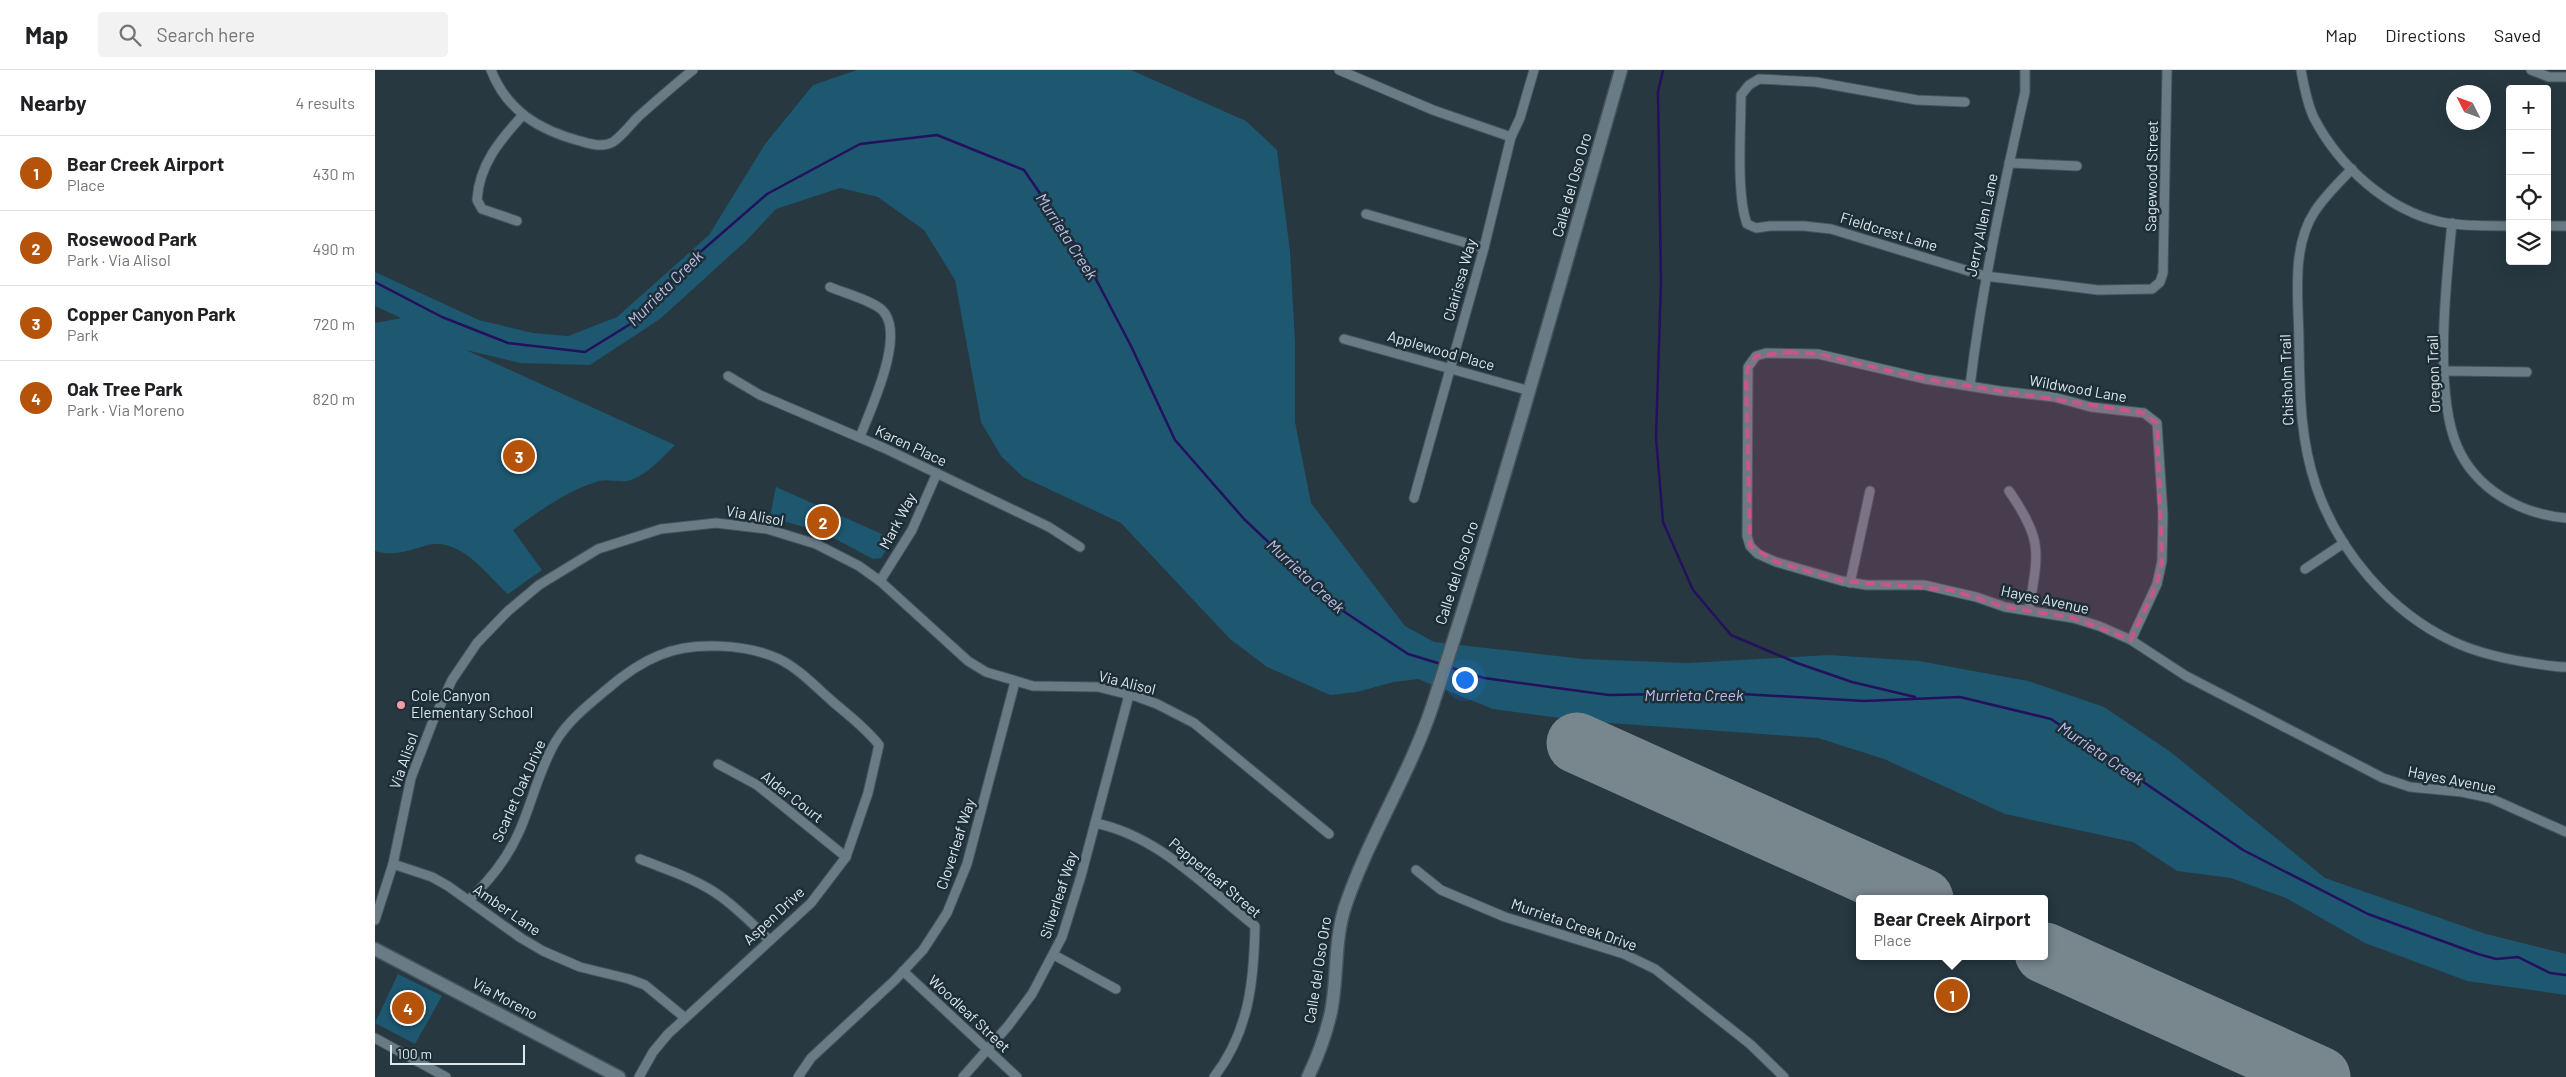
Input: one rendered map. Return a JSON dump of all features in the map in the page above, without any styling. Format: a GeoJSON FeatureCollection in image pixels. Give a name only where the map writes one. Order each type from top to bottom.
{"type":"FeatureCollection","features":[{"type":"Feature","properties":{"kind":"main road","name":"Calle del Oso Oro"},"geometry":{"type":"LineString","coordinates":[[1308,1077],[1319,1053],[1331,1010],[1337,939],[1345,906],[1399,787],[1431,710],[1530,391],[1621,70]]}},
{"type":"Feature","properties":{"kind":"main road","name":"Via Moreno"},"geometry":{"type":"LineString","coordinates":[[375,949],[619,1077]]}},
{"type":"Feature","properties":{"kind":"street"},"geometry":{"type":"LineString","coordinates":[[491,70],[505,96],[522,116],[540,127],[561,136],[601,146],[614,141],[651,105],[693,70]]}},
{"type":"Feature","properties":{"kind":"street"},"geometry":{"type":"LineString","coordinates":[[1339,70],[1433,110],[1511,137]]}},
{"type":"Feature","properties":{"kind":"street","name":"Clairissa Way"},"geometry":{"type":"LineString","coordinates":[[1414,498],[1484,248],[1511,137],[1520,118],[1533,70]]}},
{"type":"Feature","properties":{"kind":"street","name":"Jerry Allen Lane"},"geometry":{"type":"LineString","coordinates":[[1970,386],[1985,276],[2025,92],[2025,70]]}},
{"type":"Feature","properties":{"kind":"street","name":"Sagewood Street"},"geometry":{"type":"LineString","coordinates":[[2161,282],[2164,248],[2167,70]]}},
{"type":"Feature","properties":{"kind":"street"},"geometry":{"type":"LineString","coordinates":[[2301,70],[2313,117],[2329,142],[2352,169],[2391,201],[2419,215],[2452,223],[2506,226]]}},
{"type":"Feature","properties":{"kind":"street"},"geometry":{"type":"LineString","coordinates":[[2531,70],[2549,77],[2566,77]]}},
{"type":"Feature","properties":{"kind":"street","name":"Fieldcrest Lane"},"geometry":{"type":"LineString","coordinates":[[1965,102],[1917,100],[1817,82],[1759,80],[1749,85],[1741,95],[1741,188],[1743,214],[1747,224],[1756,228],[1804,226],[1831,229],[1985,276],[2099,290],[2153,290],[2161,282]]}},
{"type":"Feature","properties":{"kind":"street"},"geometry":{"type":"LineString","coordinates":[[517,220],[482,208],[477,200],[484,168],[496,146],[522,116]]}},
{"type":"Feature","properties":{"kind":"street"},"geometry":{"type":"LineString","coordinates":[[2009,163],[2077,166]]}},
{"type":"Feature","properties":{"kind":"street","name":"Chisholm Trail"},"geometry":{"type":"LineString","coordinates":[[2352,169],[2313,213],[2299,257],[2300,417],[2316,488],[2343,543],[2367,575],[2392,600],[2423,624],[2453,641],[2489,655],[2517,661],[2566,667]]}},
{"type":"Feature","properties":{"kind":"street"},"geometry":{"type":"LineString","coordinates":[[1366,214],[1484,248]]}},
{"type":"Feature","properties":{"kind":"street","name":"Oregon Trail"},"geometry":{"type":"LineString","coordinates":[[2452,223],[2446,279],[2446,371],[2449,421],[2458,447],[2471,467],[2491,489],[2511,504],[2537,514],[2566,518]]}},
{"type":"Feature","properties":{"kind":"street"},"geometry":{"type":"LineString","coordinates":[[2551,226],[2566,226]]}},
{"type":"Feature","properties":{"kind":"street"},"geometry":{"type":"LineString","coordinates":[[831,287],[877,306],[885,312],[889,324],[887,366],[860,437]]}},
{"type":"Feature","properties":{"kind":"street","name":"Applewood Place"},"geometry":{"type":"LineString","coordinates":[[1343,339],[1530,391]]}},
{"type":"Feature","properties":{"kind":"street","name":"Wildwood Lane"},"geometry":{"type":"LineString","coordinates":[[1748,367],[1756,356],[1766,353],[1818,354],[1925,379],[2054,397],[2091,407],[2144,414],[2157,423],[2163,514],[2162,561],[2157,584],[2131,640]]}},
{"type":"Feature","properties":{"kind":"street","name":"Hayes Avenue"},"geometry":{"type":"LineString","coordinates":[[1748,367],[1747,522],[1750,546],[1757,554],[1776,562],[1850,583],[1866,585],[1923,585],[1976,596],[2005,606],[2073,618],[2099,626],[2131,640],[2186,676],[2383,778],[2411,788],[2462,792],[2490,798],[2566,832]]}},
{"type":"Feature","properties":{"kind":"street"},"geometry":{"type":"LineString","coordinates":[[2446,371],[2527,372]]}},
{"type":"Feature","properties":{"kind":"street","name":"Karen Place"},"geometry":{"type":"LineString","coordinates":[[728,376],[760,395],[860,437],[1049,527],[1080,548]]}},
{"type":"Feature","properties":{"kind":"street","name":"Mark Way"},"geometry":{"type":"LineString","coordinates":[[879,581],[912,530],[937,473]]}},
{"type":"Feature","properties":{"kind":"street"},"geometry":{"type":"LineString","coordinates":[[1850,583],[1870,491]]}},
{"type":"Feature","properties":{"kind":"street"},"geometry":{"type":"LineString","coordinates":[[2009,491],[2032,527],[2036,544],[2037,569],[2029,610]]}},
{"type":"Feature","properties":{"kind":"street","name":"Via Alisol"},"geometry":{"type":"LineString","coordinates":[[375,920],[393,864],[411,778],[452,680],[477,643],[508,611],[539,585],[598,549],[661,529],[716,523],[767,529],[816,544],[859,566],[879,581],[968,661],[986,672],[1033,686],[1098,687],[1157,704],[1194,723],[1329,834]]}},
{"type":"Feature","properties":{"kind":"street"},"geometry":{"type":"LineString","coordinates":[[2305,569],[2343,543]]}},
{"type":"Feature","properties":{"kind":"street","name":"Scarlet Oak Drive"},"geometry":{"type":"LineString","coordinates":[[470,900],[481,889],[507,854],[518,835],[555,742],[566,727],[585,707],[622,676],[661,654],[700,646],[727,646],[753,650],[779,659],[806,678],[870,734],[879,745]]}},
{"type":"Feature","properties":{"kind":"street","name":"Cloverleaf Way"},"geometry":{"type":"LineString","coordinates":[[798,1077],[811,1058],[865,1010],[923,950],[947,913],[969,856],[1015,682]]}},
{"type":"Feature","properties":{"kind":"street","name":"Silverleaf Way"},"geometry":{"type":"LineString","coordinates":[[963,1077],[1032,994],[1054,955],[1069,919],[1129,695]]}},
{"type":"Feature","properties":{"kind":"street","name":"Aspen Drive"},"geometry":{"type":"LineString","coordinates":[[639,1077],[653,1052],[684,1017],[811,903],[846,857],[868,793],[879,745]]}},
{"type":"Feature","properties":{"kind":"street","name":"Alder Court"},"geometry":{"type":"LineString","coordinates":[[718,764],[757,785],[846,857]]}},
{"type":"Feature","properties":{"kind":"street","name":"Pepperleaf Street"},"geometry":{"type":"LineString","coordinates":[[1095,823],[1127,832],[1152,843],[1255,926],[1252,983],[1248,1009],[1233,1050],[1214,1077]]}},
{"type":"Feature","properties":{"kind":"street"},"geometry":{"type":"LineString","coordinates":[[640,859],[684,877],[719,895],[745,916],[769,940]]}},
{"type":"Feature","properties":{"kind":"street","name":"Amber Lane"},"geometry":{"type":"LineString","coordinates":[[393,864],[432,877],[470,900],[513,933],[543,951],[580,967],[629,979],[645,985],[684,1017]]}},
{"type":"Feature","properties":{"kind":"street","name":"Murrieta Creek Drive"},"geometry":{"type":"LineString","coordinates":[[1416,870],[1441,890],[1505,917],[1624,954],[1655,969],[1750,1044],[1784,1077]]}},
{"type":"Feature","properties":{"kind":"street"},"geometry":{"type":"LineString","coordinates":[[1054,955],[1116,989]]}},
{"type":"Feature","properties":{"kind":"street","name":"Woodleaf Street"},"geometry":{"type":"LineString","coordinates":[[903,971],[1017,1077]]}},
{"type":"Feature","properties":{"kind":"street"},"geometry":{"type":"LineString","coordinates":[[375,1038],[446,1077]]}},
{"type":"Feature","properties":{"kind":"highlighted area"},"geometry":{"type":"Polygon","coordinates":[[[1789,352],[1818,354],[1925,379],[2144,413],[2157,423],[2162,561],[2157,584],[2131,640],[2073,618],[2005,607],[1950,590],[1842,581],[1776,562],[1750,546],[1746,379],[1748,367],[1756,356],[1789,352]]]}},
{"type":"Feature","properties":{"kind":"shaded area"},"geometry":{"type":"Polygon","coordinates":[[[857,70],[1131,70],[1246,121],[1277,150],[1290,251],[1295,342],[1295,422],[1311,503],[1405,626],[1434,642],[1583,659],[1688,663],[1829,655],[1919,661],[2028,681],[2104,707],[2172,753],[2325,878],[2486,934],[2566,954],[2566,995],[2467,981],[2365,943],[2286,898],[2231,878],[2177,871],[2133,842],[2005,814],[1884,759],[1818,738],[1581,721],[1493,709],[1418,679],[1394,682],[1357,692],[1330,695],[1267,667],[1230,639],[1121,523],[1023,477],[1001,456],[981,422],[955,280],[924,230],[878,197],[840,188],[776,209],[747,240],[660,319],[590,365],[520,363],[466,350],[675,445],[652,467],[639,476],[626,481],[602,480],[587,485],[554,502],[513,530],[542,570],[508,594],[472,559],[451,547],[440,544],[395,553],[375,551],[375,323],[401,318],[375,306],[375,272],[479,320],[533,333],[568,336],[617,317],[709,235],[765,144],[813,85],[857,70]]]}},
{"type":"Feature","properties":{"kind":"shaded area"},"geometry":{"type":"Polygon","coordinates":[[[776,487],[893,539],[881,558],[873,559],[824,533],[770,517],[776,487]]]}},
{"type":"Feature","properties":{"kind":"shaded area"},"geometry":{"type":"Polygon","coordinates":[[[398,974],[442,996],[415,1044],[375,1023],[398,974]]]}},
{"type":"Feature","properties":{"kind":"waterway"},"geometry":{"type":"LineString","coordinates":[[1663,70],[1658,92],[1661,282],[1656,437],[1663,522],[1693,590],[1731,635],[1797,663],[1852,682],[1915,697]]}},
{"type":"Feature","properties":{"kind":"waterway","name":"Murrieta Creek"},"geometry":{"type":"LineString","coordinates":[[375,282],[442,317],[508,343],[585,352],[632,323],[698,254],[767,194],[860,144],[937,135],[1024,170],[1088,264],[1131,346],[1175,440],[1244,519],[1337,607],[1408,654],[1441,664]]}},
{"type":"Feature","properties":{"kind":"waterway","name":"Murrieta Creek"},"geometry":{"type":"LineString","coordinates":[[1449,667],[1484,678],[1609,695],[1725,693],[1864,701],[1960,697],[2051,719],[2243,850],[2368,914],[2478,954],[2496,959],[2518,957],[2550,973],[2566,975]]}},
{"type":"Feature","properties":{"kind":"runway"},"geometry":{"type":"LineString","coordinates":[[1577,743],[1914,895]]}},
{"type":"Feature","properties":{"kind":"runway"},"geometry":{"type":"LineString","coordinates":[[2048,954],[2320,1077]]}},
{"type":"Feature","properties":{"kind":"place","name":"Copper Canyon Park"},"geometry":{"type":"Point","coordinates":[519,456]}},
{"type":"Feature","properties":{"kind":"place","name":"Rosewood Park"},"geometry":{"type":"Point","coordinates":[823,522]}},
{"type":"Feature","properties":{"kind":"place","name":"Cole Canyon Elementary School"},"geometry":{"type":"Point","coordinates":[401,705]}},
{"type":"Feature","properties":{"kind":"place","name":"Bear Creek Airport"},"geometry":{"type":"Point","coordinates":[1952,995]}},
{"type":"Feature","properties":{"kind":"place","name":"Oak Tree Park"},"geometry":{"type":"Point","coordinates":[408,1008]}}]}
